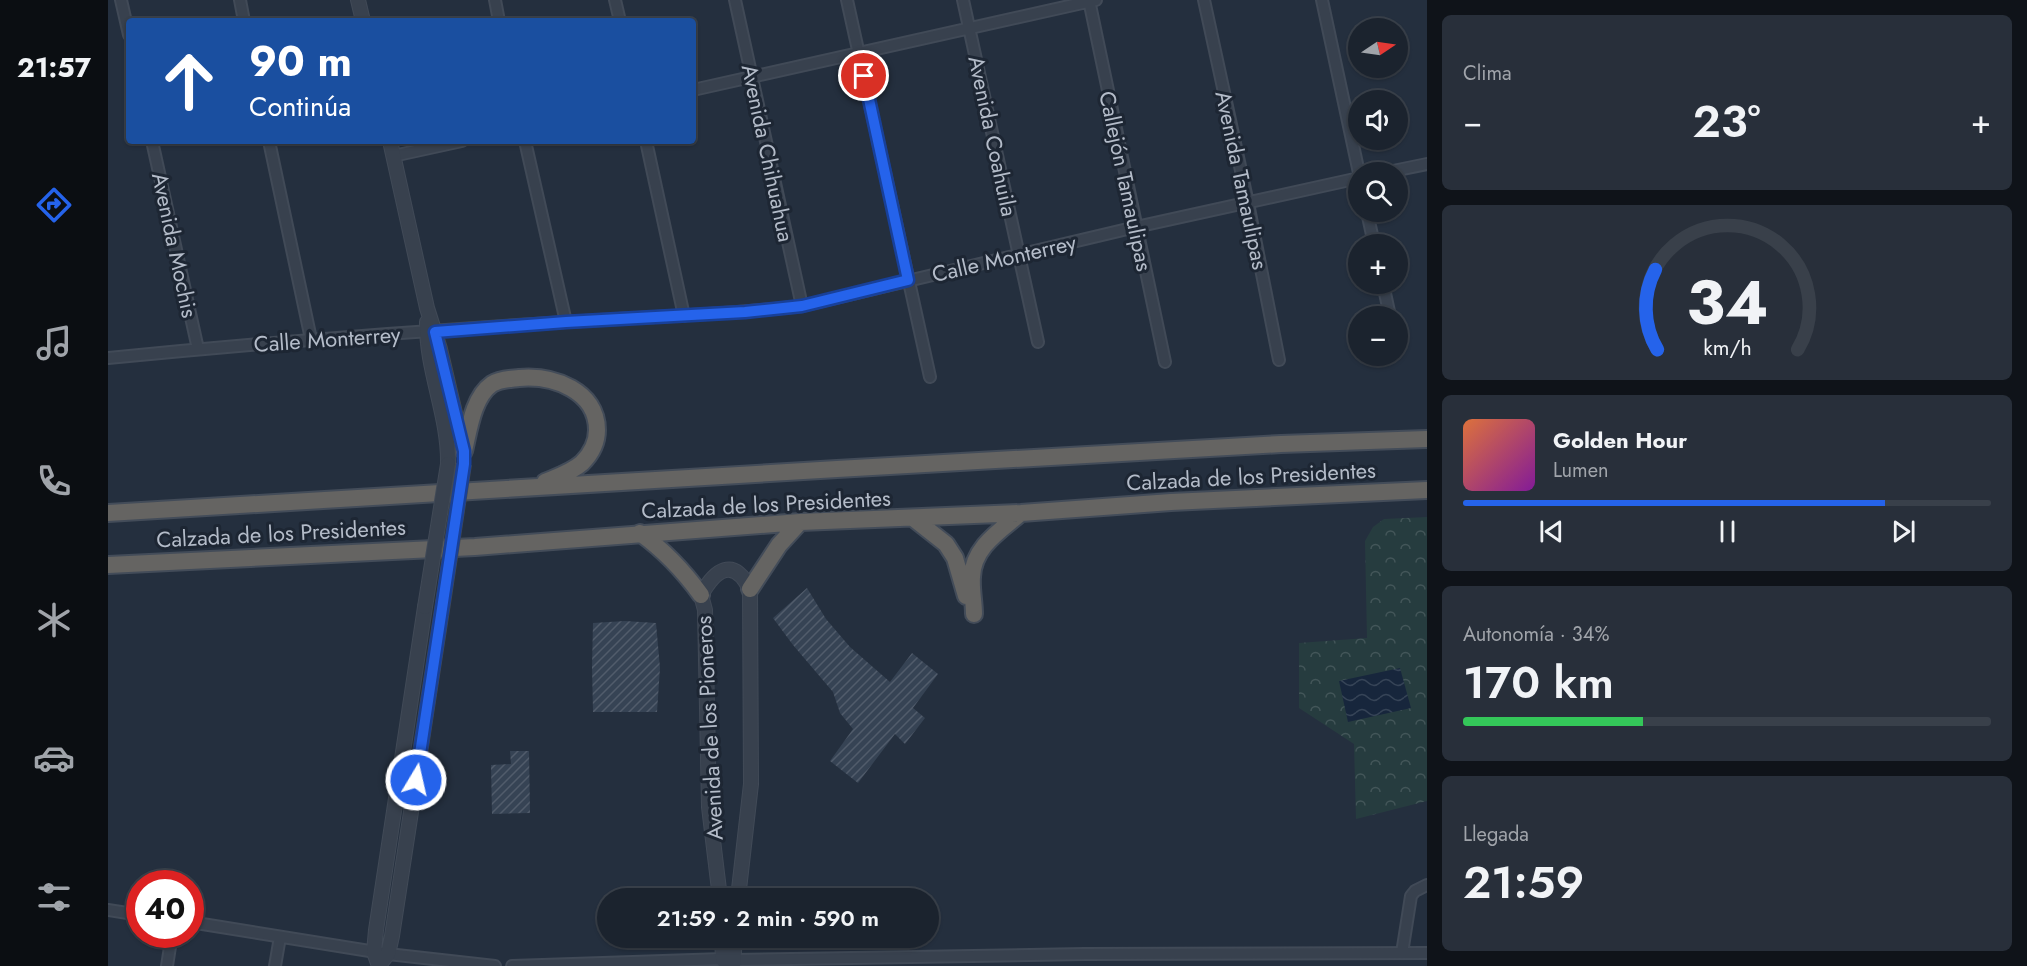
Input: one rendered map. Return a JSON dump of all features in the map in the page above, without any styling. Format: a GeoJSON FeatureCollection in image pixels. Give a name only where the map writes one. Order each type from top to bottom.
{"type":"FeatureCollection","features":[{"type":"Feature","properties":{"kind":"highway"},"geometry":{"type":"LineString","coordinates":[[464,457],[477,405],[492,384],[504,379],[526,378],[550,381],[572,389],[583,395],[591,405],[597,420],[597,436],[593,449],[581,464],[568,472],[531,487]]}},
{"type":"Feature","properties":{"kind":"highway","name":"Calzada de los Presidentes"},"geometry":{"type":"LineString","coordinates":[[108,513],[1258,446],[1427,439]]}},
{"type":"Feature","properties":{"kind":"highway","name":"Calzada de los Presidentes"},"geometry":{"type":"LineString","coordinates":[[108,565],[475,547],[800,522],[1021,513],[1171,502],[1427,490]]}},
{"type":"Feature","properties":{"kind":"highway"},"geometry":{"type":"LineString","coordinates":[[913,518],[946,544],[955,558],[967,599],[974,614],[971,579],[973,564],[987,540],[1021,513]]}},
{"type":"Feature","properties":{"kind":"highway"},"geometry":{"type":"LineString","coordinates":[[750,589],[778,545],[800,522]]}},
{"type":"Feature","properties":{"kind":"highway"},"geometry":{"type":"LineString","coordinates":[[640,533],[674,560],[701,595]]}},
{"type":"Feature","properties":{"kind":"street"},"geometry":{"type":"LineString","coordinates":[[121,0],[126,22]]}},
{"type":"Feature","properties":{"kind":"street"},"geometry":{"type":"LineString","coordinates":[[240,0],[243,18]]}},
{"type":"Feature","properties":{"kind":"street"},"geometry":{"type":"LineString","coordinates":[[358,0],[362,18]]}},
{"type":"Feature","properties":{"kind":"street"},"geometry":{"type":"LineString","coordinates":[[495,0],[498,18]]}},
{"type":"Feature","properties":{"kind":"street"},"geometry":{"type":"LineString","coordinates":[[615,0],[619,18]]}},
{"type":"Feature","properties":{"kind":"street","name":"Avenida Chihuahua"},"geometry":{"type":"LineString","coordinates":[[735,0],[802,306]]}},
{"type":"Feature","properties":{"kind":"street"},"geometry":{"type":"LineString","coordinates":[[847,0],[930,377]]}},
{"type":"Feature","properties":{"kind":"street","name":"Avenida Coahuila"},"geometry":{"type":"LineString","coordinates":[[963,0],[1038,342]]}},
{"type":"Feature","properties":{"kind":"street","name":"Avenida Tamaulipas"},"geometry":{"type":"LineString","coordinates":[[1204,0],[1279,360]]}},
{"type":"Feature","properties":{"kind":"street"},"geometry":{"type":"LineString","coordinates":[[1322,0],[1357,162]]}},
{"type":"Feature","properties":{"kind":"street"},"geometry":{"type":"LineString","coordinates":[[696,89],[1091,1]]}},
{"type":"Feature","properties":{"kind":"street","name":"Callejón Tamaulipas"},"geometry":{"type":"LineString","coordinates":[[1091,1],[1165,362]]}},
{"type":"Feature","properties":{"kind":"street","name":"Avenida Mochis"},"geometry":{"type":"LineString","coordinates":[[153,144],[198,349]]}},
{"type":"Feature","properties":{"kind":"street"},"geometry":{"type":"LineString","coordinates":[[270,144],[312,339]]}},
{"type":"Feature","properties":{"kind":"street"},"geometry":{"type":"LineString","coordinates":[[380,959],[377,919],[448,464],[427,308],[391,144]]}},
{"type":"Feature","properties":{"kind":"street"},"geometry":{"type":"LineString","coordinates":[[393,156],[448,144]]}},
{"type":"Feature","properties":{"kind":"street"},"geometry":{"type":"LineString","coordinates":[[526,144],[566,322]]}},
{"type":"Feature","properties":{"kind":"street"},"geometry":{"type":"LineString","coordinates":[[647,144],[684,316]]}},
{"type":"Feature","properties":{"kind":"street"},"geometry":{"type":"LineString","coordinates":[[1408,168],[1427,165]]}},
{"type":"Feature","properties":{"kind":"street","name":"Calle Monterrey"},"geometry":{"type":"LineString","coordinates":[[108,358],[312,339],[745,312],[802,306],[1136,227],[1348,180]]}},
{"type":"Feature","properties":{"kind":"street"},"geometry":{"type":"LineString","coordinates":[[380,959],[444,603],[464,457],[431,332]]}},
{"type":"Feature","properties":{"kind":"street"},"geometry":{"type":"LineString","coordinates":[[701,595],[709,580],[723,570],[740,573],[750,589]]}},
{"type":"Feature","properties":{"kind":"street","name":"Avenida de los Pioneros"},"geometry":{"type":"LineString","coordinates":[[739,888],[751,784],[750,589]]}},
{"type":"Feature","properties":{"kind":"street","name":"Avenida de los Pioneros"},"geometry":{"type":"LineString","coordinates":[[701,595],[705,610],[709,807],[719,888]]}},
{"type":"Feature","properties":{"kind":"street"},"geometry":{"type":"LineString","coordinates":[[717,875],[729,879],[740,875]]}},
{"type":"Feature","properties":{"kind":"street"},"geometry":{"type":"LineString","coordinates":[[1402,953],[1411,896],[1415,891],[1427,885]]}},
{"type":"Feature","properties":{"kind":"street"},"geometry":{"type":"LineString","coordinates":[[108,910],[126,913]]}},
{"type":"Feature","properties":{"kind":"street"},"geometry":{"type":"LineString","coordinates":[[204,924],[280,937],[380,959],[495,966]]}},
{"type":"Feature","properties":{"kind":"street"},"geometry":{"type":"LineString","coordinates":[[275,966],[280,937]]}},
{"type":"Feature","properties":{"kind":"street"},"geometry":{"type":"LineString","coordinates":[[167,966],[169,948]]}},
{"type":"Feature","properties":{"kind":"street"},"geometry":{"type":"LineString","coordinates":[[725,948],[729,963]]}},
{"type":"Feature","properties":{"kind":"street"},"geometry":{"type":"LineString","coordinates":[[729,963],[733,948]]}},
{"type":"Feature","properties":{"kind":"street"},"geometry":{"type":"LineString","coordinates":[[512,966],[1084,954],[1427,953]]}},
{"type":"Feature","properties":{"kind":"green space"},"geometry":{"type":"Polygon","coordinates":[[[1427,517],[1427,801],[1356,819],[1354,744],[1299,708],[1299,643],[1367,638],[1365,541],[1373,527],[1384,519],[1427,517]]]}},
{"type":"Feature","properties":{"kind":"water"},"geometry":{"type":"Polygon","coordinates":[[[1400,668],[1411,708],[1348,722],[1339,681],[1400,668]]]}},
{"type":"Feature","properties":{"kind":"building"},"geometry":{"type":"Polygon","coordinates":[[[807,588],[826,619],[850,647],[890,682],[912,653],[938,674],[913,708],[925,718],[905,744],[895,734],[858,783],[830,761],[853,729],[840,713],[833,692],[773,618],[807,588]]]}},
{"type":"Feature","properties":{"kind":"building"},"geometry":{"type":"Polygon","coordinates":[[[625,621],[656,623],[660,668],[657,712],[593,712],[593,623],[625,621]]]}},
{"type":"Feature","properties":{"kind":"building"},"geometry":{"type":"Polygon","coordinates":[[[510,751],[529,751],[530,813],[492,814],[491,765],[511,764],[510,751]]]}},
{"type":"Feature","properties":{"kind":"route"},"geometry":{"type":"LineString","coordinates":[[416,780],[464,464],[464,451],[435,332],[745,312],[802,306],[908,280],[864,76]]}}]}
